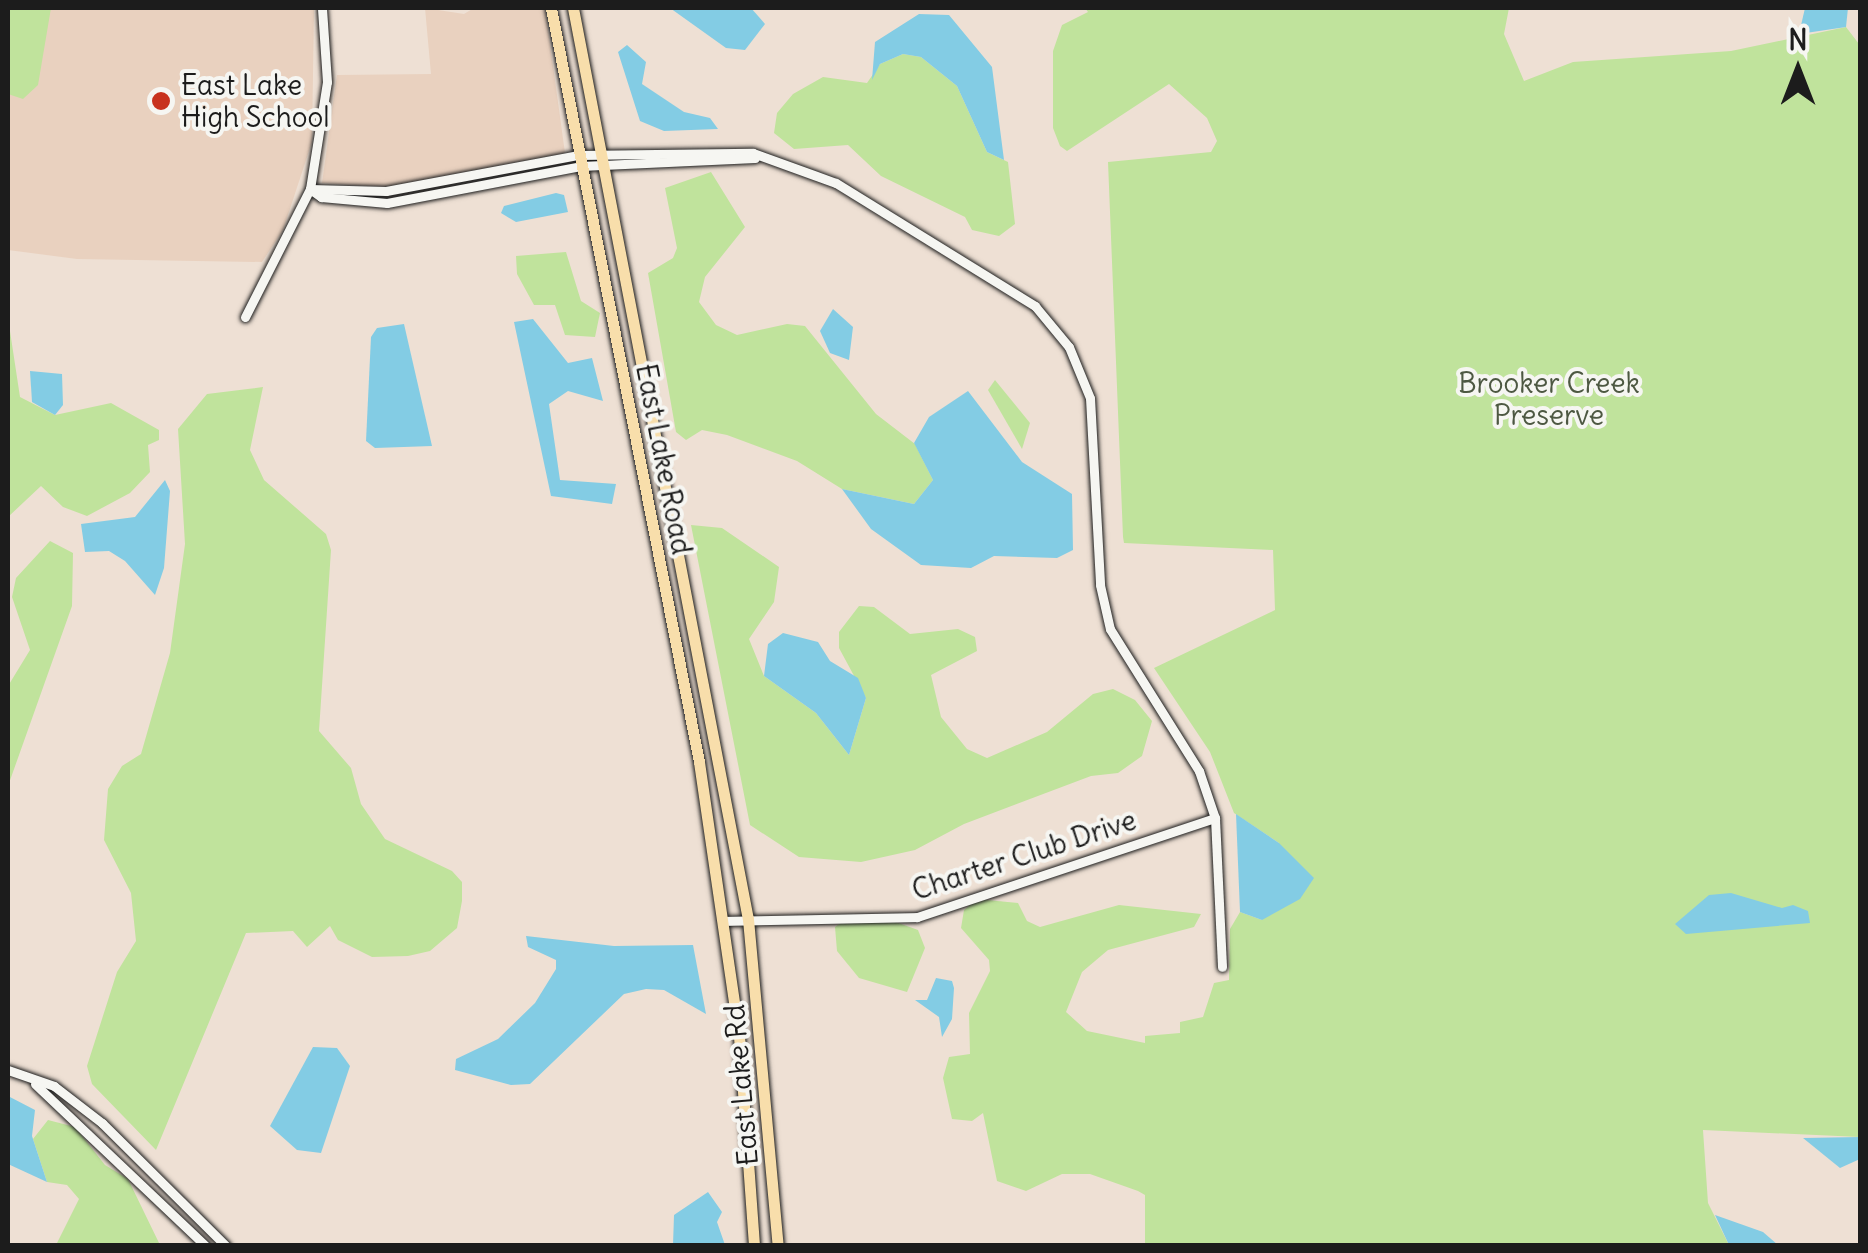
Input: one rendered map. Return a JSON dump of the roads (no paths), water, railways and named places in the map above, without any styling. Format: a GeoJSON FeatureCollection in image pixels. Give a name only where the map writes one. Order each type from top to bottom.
{"type":"FeatureCollection","features":[{"type":"Feature","properties":{"kind":"main road","name":"East Lake Road"},"geometry":{"type":"LineString","coordinates":[[551,8],[725,921]]}},
{"type":"Feature","properties":{"kind":"main road","name":"East Lake Road"},"geometry":{"type":"LineString","coordinates":[[573,8],[748,920]]}},
{"type":"Feature","properties":{"kind":"main road","name":"East Lake Rd"},"geometry":{"type":"LineString","coordinates":[[748,920],[778,1246]]}},
{"type":"Feature","properties":{"kind":"main road","name":"East Lake Rd"},"geometry":{"type":"LineString","coordinates":[[725,921],[754,1246]]}},
{"type":"Feature","properties":{"kind":"street"},"geometry":{"type":"LineString","coordinates":[[245,317],[310,189],[326,82],[322,8]]}},
{"type":"Feature","properties":{"kind":"street"},"geometry":{"type":"LineString","coordinates":[[310,189],[386,191],[580,160],[739,151],[836,183],[945,246],[1051,321],[1076,362],[1092,409],[1100,585],[1110,629],[1199,771],[1215,818],[1222,967]]}},
{"type":"Feature","properties":{"kind":"street","name":"Charter Club Drive"},"geometry":{"type":"LineString","coordinates":[[725,921],[916,917],[1215,818]]}},
{"type":"Feature","properties":{"kind":"street"},"geometry":{"type":"LineString","coordinates":[[8,1070],[36,1084],[206,1246]]}},
{"type":"Feature","properties":{"kind":"street"},"geometry":{"type":"LineString","coordinates":[[36,1084],[54,1086],[102,1122],[226,1246]]}},
{"type":"Feature","properties":{"kind":"water"},"geometry":{"type":"Polygon","coordinates":[[[670,8],[751,8],[765,24],[745,50],[726,48],[670,8]]]}},
{"type":"Feature","properties":{"kind":"water"},"geometry":{"type":"Polygon","coordinates":[[[1805,8],[1848,8],[1846,27],[1799,34],[1805,8]]]}},
{"type":"Feature","properties":{"kind":"water"},"geometry":{"type":"Polygon","coordinates":[[[919,14],[949,15],[992,67],[1004,160],[987,152],[957,86],[921,57],[903,54],[880,64],[872,80],[875,42],[919,14]]]}},
{"type":"Feature","properties":{"kind":"water"},"geometry":{"type":"Polygon","coordinates":[[[627,45],[646,62],[642,84],[684,112],[710,118],[718,129],[664,131],[640,121],[618,52],[627,45]]]}},
{"type":"Feature","properties":{"kind":"water"},"geometry":{"type":"Polygon","coordinates":[[[556,193],[564,195],[568,212],[516,222],[501,213],[504,206],[556,193]]]}},
{"type":"Feature","properties":{"kind":"water"},"geometry":{"type":"Polygon","coordinates":[[[833,309],[853,327],[849,360],[830,353],[820,331],[833,309]]]}},
{"type":"Feature","properties":{"kind":"water"},"geometry":{"type":"Polygon","coordinates":[[[533,319],[568,363],[592,358],[603,401],[568,391],[549,404],[560,480],[616,484],[612,504],[551,496],[514,322],[533,319]]]}},
{"type":"Feature","properties":{"kind":"water"},"geometry":{"type":"Polygon","coordinates":[[[404,324],[432,446],[375,448],[366,441],[371,337],[377,328],[404,324]]]}},
{"type":"Feature","properties":{"kind":"water"},"geometry":{"type":"Polygon","coordinates":[[[30,371],[62,374],[63,405],[55,415],[32,402],[30,371]]]}},
{"type":"Feature","properties":{"kind":"water"},"geometry":{"type":"Polygon","coordinates":[[[968,391],[1022,462],[1072,494],[1073,550],[1057,558],[994,556],[971,568],[921,565],[871,529],[842,489],[914,504],[933,480],[914,443],[929,417],[968,391]]]}},
{"type":"Feature","properties":{"kind":"water"},"geometry":{"type":"Polygon","coordinates":[[[165,480],[170,491],[164,568],[155,595],[125,561],[109,551],[85,552],[81,524],[135,517],[165,480]]]}},
{"type":"Feature","properties":{"kind":"water"},"geometry":{"type":"Polygon","coordinates":[[[783,633],[818,642],[830,661],[858,678],[866,698],[849,755],[816,713],[764,676],[768,644],[783,633]]]}},
{"type":"Feature","properties":{"kind":"water"},"geometry":{"type":"Polygon","coordinates":[[[1236,814],[1279,843],[1314,878],[1300,899],[1262,920],[1240,912],[1236,814]]]}},
{"type":"Feature","properties":{"kind":"water"},"geometry":{"type":"Polygon","coordinates":[[[1731,893],[1782,908],[1793,905],[1808,911],[1810,923],[1686,934],[1675,924],[1709,895],[1731,893]]]}},
{"type":"Feature","properties":{"kind":"water"},"geometry":{"type":"Polygon","coordinates":[[[526,936],[614,946],[693,945],[706,1014],[664,990],[646,989],[624,994],[530,1084],[511,1085],[455,1070],[456,1059],[498,1039],[535,1003],[556,969],[556,960],[528,947],[526,936]]]}},
{"type":"Feature","properties":{"kind":"water"},"geometry":{"type":"Polygon","coordinates":[[[936,978],[952,981],[954,988],[952,1019],[942,1037],[939,1017],[915,1000],[927,1000],[936,978]]]}},
{"type":"Feature","properties":{"kind":"water"},"geometry":{"type":"Polygon","coordinates":[[[313,1047],[337,1048],[350,1066],[321,1153],[297,1150],[270,1126],[313,1047]]]}},
{"type":"Feature","properties":{"kind":"water"},"geometry":{"type":"Polygon","coordinates":[[[8,1096],[35,1110],[32,1136],[47,1182],[8,1164],[8,1096]]]}},
{"type":"Feature","properties":{"kind":"water"},"geometry":{"type":"Polygon","coordinates":[[[1860,1137],[1860,1159],[1840,1168],[1803,1138],[1860,1137]]]}},
{"type":"Feature","properties":{"kind":"water"},"geometry":{"type":"Polygon","coordinates":[[[708,1192],[722,1212],[717,1222],[725,1245],[673,1245],[674,1215],[708,1192]]]}},
{"type":"Feature","properties":{"kind":"water"},"geometry":{"type":"Polygon","coordinates":[[[1715,1215],[1763,1232],[1778,1245],[1729,1245],[1715,1215]]]}},
{"type":"Feature","properties":{"kind":"place","name":"East Lake High School"},"geometry":{"type":"Point","coordinates":[161,101]}},
{"type":"Feature","properties":{"kind":"park label","name":"Brooker Creek Preserve"},"geometry":{"type":"Point","coordinates":[1549,399]}}]}
